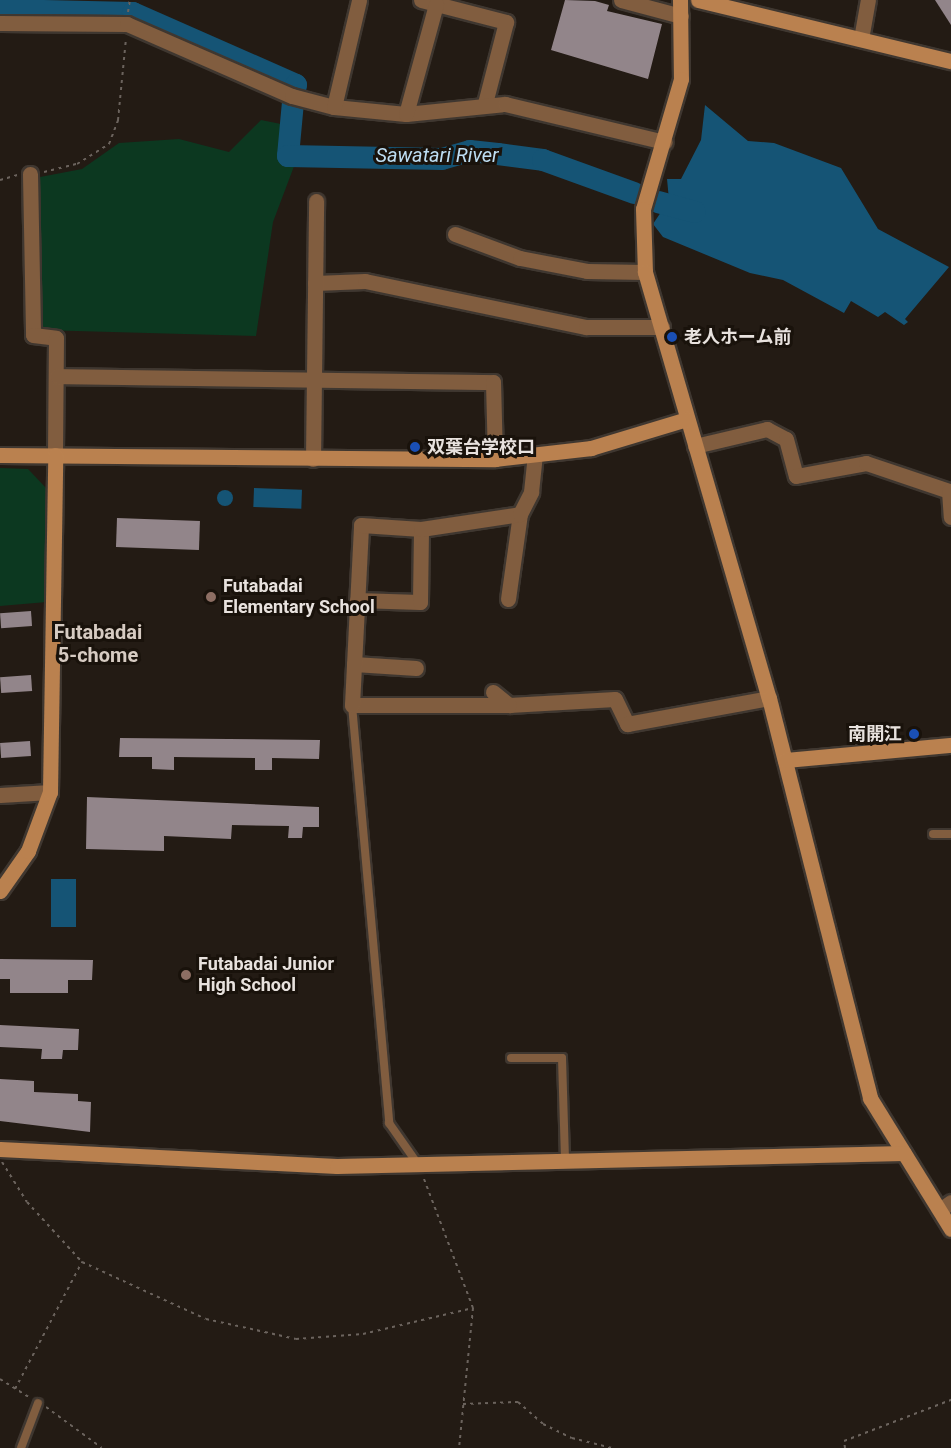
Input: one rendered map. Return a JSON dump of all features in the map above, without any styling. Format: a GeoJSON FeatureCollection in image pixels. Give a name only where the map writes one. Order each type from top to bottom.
{"type":"FeatureCollection","features":[{"type":"Feature","properties":{"kind":"street"},"geometry":{"type":"LineString","coordinates":[[334,107],[359,0]]}},
{"type":"Feature","properties":{"kind":"street"},"geometry":{"type":"LineString","coordinates":[[621,0],[681,8],[681,79],[665,142],[643,210],[645,272],[786,760],[870,1098],[904,1153],[946,1206],[951,1228]]}},
{"type":"Feature","properties":{"kind":"street"},"geometry":{"type":"LineString","coordinates":[[699,0],[951,61]]}},
{"type":"Feature","properties":{"kind":"street"},"geometry":{"type":"LineString","coordinates":[[861,39],[868,0]]}},
{"type":"Feature","properties":{"kind":"street"},"geometry":{"type":"LineString","coordinates":[[406,114],[429,2],[506,21],[485,103]]}},
{"type":"Feature","properties":{"kind":"street"},"geometry":{"type":"LineString","coordinates":[[0,23],[128,17],[292,96],[334,107],[406,114],[485,103],[665,142]]}},
{"type":"Feature","properties":{"kind":"street"},"geometry":{"type":"LineString","coordinates":[[0,891],[28,851],[50,792],[56,338],[33,335],[30,174]]}},
{"type":"Feature","properties":{"kind":"street"},"geometry":{"type":"LineString","coordinates":[[313,459],[316,201]]}},
{"type":"Feature","properties":{"kind":"street"},"geometry":{"type":"LineString","coordinates":[[455,234],[520,258],[587,272],[645,272]]}},
{"type":"Feature","properties":{"kind":"street"},"geometry":{"type":"LineString","coordinates":[[315,283],[365,281],[586,327],[662,327]]}},
{"type":"Feature","properties":{"kind":"street"},"geometry":{"type":"LineString","coordinates":[[57,376],[493,381],[495,459]]}},
{"type":"Feature","properties":{"kind":"street"},"geometry":{"type":"LineString","coordinates":[[0,454],[313,459],[495,459],[591,448],[687,419]]}},
{"type":"Feature","properties":{"kind":"street"},"geometry":{"type":"LineString","coordinates":[[695,446],[767,429],[786,439],[796,476],[866,463],[949,491],[951,517]]}},
{"type":"Feature","properties":{"kind":"street"},"geometry":{"type":"LineString","coordinates":[[508,599],[520,514],[531,492],[535,456]]}},
{"type":"Feature","properties":{"kind":"street"},"geometry":{"type":"LineString","coordinates":[[520,514],[421,529],[361,525],[352,705],[509,705],[615,699],[627,724],[769,698]]}},
{"type":"Feature","properties":{"kind":"street"},"geometry":{"type":"LineString","coordinates":[[357,600],[420,602],[421,529]]}},
{"type":"Feature","properties":{"kind":"street"},"geometry":{"type":"LineString","coordinates":[[354,664],[416,668]]}},
{"type":"Feature","properties":{"kind":"street"},"geometry":{"type":"LineString","coordinates":[[493,692],[509,705]]}},
{"type":"Feature","properties":{"kind":"street"},"geometry":{"type":"LineString","coordinates":[[786,760],[951,745]]}},
{"type":"Feature","properties":{"kind":"street"},"geometry":{"type":"LineString","coordinates":[[0,795],[50,792]]}},
{"type":"Feature","properties":{"kind":"street"},"geometry":{"type":"LineString","coordinates":[[0,1149],[418,1166],[904,1153]]}},
{"type":"Feature","properties":{"kind":"lane"},"geometry":{"type":"LineString","coordinates":[[352,705],[389,1123],[418,1166]]}},
{"type":"Feature","properties":{"kind":"lane"},"geometry":{"type":"LineString","coordinates":[[933,834],[951,834]]}},
{"type":"Feature","properties":{"kind":"lane"},"geometry":{"type":"LineString","coordinates":[[511,1058],[562,1058],[565,1161]]}},
{"type":"Feature","properties":{"kind":"lane"},"geometry":{"type":"LineString","coordinates":[[21,1448],[38,1402]]}},
{"type":"Feature","properties":{"kind":"path"},"geometry":{"type":"LineString","coordinates":[[0,180],[60,170],[109,144],[118,120],[130,0]]}},
{"type":"Feature","properties":{"kind":"path"},"geometry":{"type":"LineString","coordinates":[[0,1159],[27,1202],[82,1262],[206,1319],[296,1339],[363,1334],[473,1308]]}},
{"type":"Feature","properties":{"kind":"path"},"geometry":{"type":"LineString","coordinates":[[418,1166],[473,1308],[459,1448]]}},
{"type":"Feature","properties":{"kind":"path"},"geometry":{"type":"LineString","coordinates":[[15,1389],[82,1262]]}},
{"type":"Feature","properties":{"kind":"path"},"geometry":{"type":"LineString","coordinates":[[0,1379],[38,1402],[102,1448]]}},
{"type":"Feature","properties":{"kind":"path"},"geometry":{"type":"LineString","coordinates":[[845,1448],[844,1441],[951,1400]]}},
{"type":"Feature","properties":{"kind":"path"},"geometry":{"type":"LineString","coordinates":[[463,1404],[519,1402],[543,1424],[572,1438],[612,1448]]}},
{"type":"Feature","properties":{"kind":"green space"},"geometry":{"type":"Polygon","coordinates":[[[261,120],[286,125],[278,160],[296,161],[273,222],[256,336],[40,330],[35,178],[82,169],[119,143],[179,139],[229,152],[261,120]]]}},
{"type":"Feature","properties":{"kind":"green space"},"geometry":{"type":"Polygon","coordinates":[[[0,468],[28,469],[47,489],[47,602],[0,606],[0,468]]]}},
{"type":"Feature","properties":{"kind":"water"},"geometry":{"type":"Polygon","coordinates":[[[705,105],[748,141],[774,143],[841,168],[878,229],[949,267],[905,319],[908,322],[904,325],[885,312],[878,317],[851,301],[844,313],[783,280],[750,273],[663,237],[653,224],[669,200],[667,179],[681,179],[701,140],[705,105]]]}},
{"type":"Feature","properties":{"kind":"water"},"geometry":{"type":"Polygon","coordinates":[[[254,488],[302,490],[301,509],[253,507],[254,488]]]}},
{"type":"Feature","properties":{"kind":"water"},"geometry":{"type":"Polygon","coordinates":[[[225,490],[231,492],[233,498],[231,504],[225,506],[219,504],[217,498],[219,492],[225,490]]]}},
{"type":"Feature","properties":{"kind":"water"},"geometry":{"type":"Polygon","coordinates":[[[51,879],[76,879],[76,927],[51,927],[51,879]]]}},
{"type":"Feature","properties":{"kind":"building"},"geometry":{"type":"Polygon","coordinates":[[[565,0],[595,1],[609,5],[607,11],[662,24],[648,79],[551,50],[565,0]]]}},
{"type":"Feature","properties":{"kind":"building"},"geometry":{"type":"Polygon","coordinates":[[[935,0],[951,0],[951,25],[935,0]]]}},
{"type":"Feature","properties":{"kind":"building"},"geometry":{"type":"Polygon","coordinates":[[[117,518],[200,521],[199,550],[116,547],[117,518]]]}},
{"type":"Feature","properties":{"kind":"building"},"geometry":{"type":"Polygon","coordinates":[[[31,611],[32,626],[1,628],[0,613],[31,611]]]}},
{"type":"Feature","properties":{"kind":"building"},"geometry":{"type":"Polygon","coordinates":[[[31,675],[32,691],[1,693],[0,677],[31,675]]]}},
{"type":"Feature","properties":{"kind":"building"},"geometry":{"type":"Polygon","coordinates":[[[120,738],[320,740],[319,759],[272,758],[272,770],[255,770],[255,758],[174,757],[174,770],[152,769],[152,757],[119,757],[120,738]]]}},
{"type":"Feature","properties":{"kind":"building"},"geometry":{"type":"Polygon","coordinates":[[[30,741],[31,756],[1,758],[0,743],[30,741]]]}},
{"type":"Feature","properties":{"kind":"building"},"geometry":{"type":"Polygon","coordinates":[[[87,797],[319,807],[319,827],[303,827],[302,838],[288,838],[289,826],[232,825],[231,839],[164,836],[164,851],[86,849],[87,797]]]}},
{"type":"Feature","properties":{"kind":"building"},"geometry":{"type":"Polygon","coordinates":[[[0,959],[93,960],[92,980],[68,980],[68,993],[10,993],[10,979],[0,979],[0,959]]]}},
{"type":"Feature","properties":{"kind":"building"},"geometry":{"type":"Polygon","coordinates":[[[0,1025],[79,1029],[78,1050],[63,1050],[62,1059],[41,1059],[42,1049],[0,1047],[0,1025]]]}},
{"type":"Feature","properties":{"kind":"building"},"geometry":{"type":"Polygon","coordinates":[[[0,1079],[34,1081],[34,1092],[78,1094],[78,1101],[91,1102],[90,1132],[0,1121],[0,1079]]]}},
{"type":"Feature","properties":{"kind":"waterway","name":"Sawatari River"},"geometry":{"type":"LineString","coordinates":[[0,10],[133,13],[296,85],[295,90]]}},
{"type":"Feature","properties":{"kind":"waterway","name":"Sawatari River"},"geometry":{"type":"LineString","coordinates":[[293,102],[288,156],[442,159],[470,151],[543,160],[634,193]]}},
{"type":"Feature","properties":{"kind":"waterway","name":"Sawatari River"},"geometry":{"type":"LineString","coordinates":[[658,202],[695,212]]}},
{"type":"Feature","properties":{"kind":"place","name":"老人ホーム前"},"geometry":{"type":"Point","coordinates":[672,337]}},
{"type":"Feature","properties":{"kind":"place","name":"双葉台学校口"},"geometry":{"type":"Point","coordinates":[415,447]}},
{"type":"Feature","properties":{"kind":"place","name":"Futabadai Elementary School"},"geometry":{"type":"Point","coordinates":[211,597]}},
{"type":"Feature","properties":{"kind":"place","name":"南開江"},"geometry":{"type":"Point","coordinates":[914,734]}},
{"type":"Feature","properties":{"kind":"place","name":"Futabadai Junior High School"},"geometry":{"type":"Point","coordinates":[186,975]}},
{"type":"Feature","properties":{"kind":"district","name":"Futabadai 5-chome"},"geometry":{"type":"Point","coordinates":[98,644]}}]}
